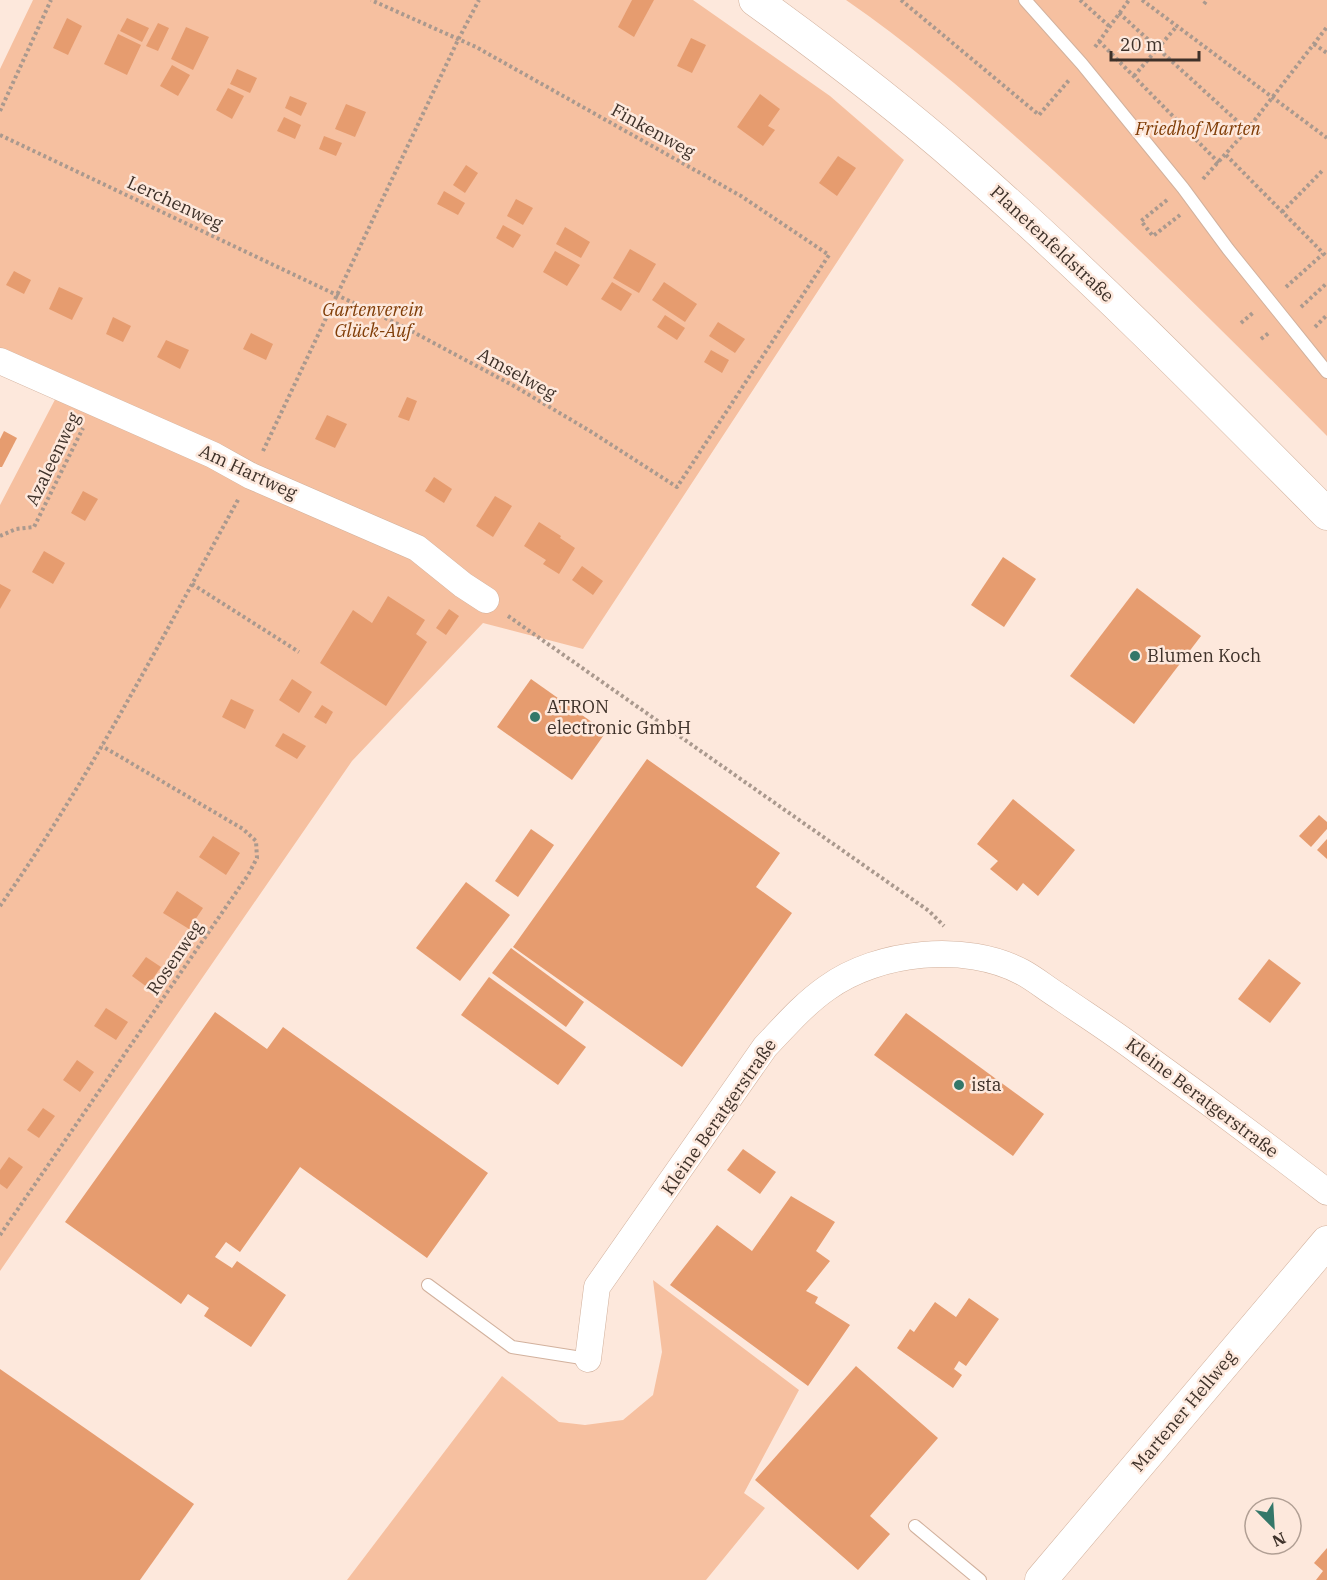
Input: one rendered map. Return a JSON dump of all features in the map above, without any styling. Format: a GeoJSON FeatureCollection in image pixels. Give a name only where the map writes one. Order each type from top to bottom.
{"type":"FeatureCollection","features":[{"type":"Feature","properties":{"kind":"street","name":"Planetenfeldstraße"},"geometry":{"type":"LineString","coordinates":[[755,0],[821,48],[964,164],[1070,260],[1164,350],[1327,513]]}},
{"type":"Feature","properties":{"kind":"street","name":"Am Hartweg"},"geometry":{"type":"LineString","coordinates":[[0,361],[213,455],[251,476],[417,548],[463,585],[486,600]]}},
{"type":"Feature","properties":{"kind":"street","name":"Kleine Beratgerstraße"},"geometry":{"type":"LineString","coordinates":[[588,1359],[597,1287],[765,1047],[795,1015],[829,987],[862,970],[897,958],[959,954],[993,960],[1022,972],[1145,1056],[1327,1192]]}},
{"type":"Feature","properties":{"kind":"street","name":"Martener Hellweg"},"geometry":{"type":"LineString","coordinates":[[1041,1580],[1327,1242]]}},
{"type":"Feature","properties":{"kind":"lane"},"geometry":{"type":"LineString","coordinates":[[1025,0],[1082,64],[1327,372]]}},
{"type":"Feature","properties":{"kind":"lane"},"geometry":{"type":"LineString","coordinates":[[428,1285],[512,1347],[588,1359]]}},
{"type":"Feature","properties":{"kind":"lane"},"geometry":{"type":"LineString","coordinates":[[915,1526],[980,1580]]}},
{"type":"Feature","properties":{"kind":"path"},"geometry":{"type":"LineString","coordinates":[[0,111],[51,0]]}},
{"type":"Feature","properties":{"kind":"path","name":"Finkenweg"},"geometry":{"type":"LineString","coordinates":[[371,0],[476,47],[741,196],[829,255],[677,487]]}},
{"type":"Feature","properties":{"kind":"path"},"geometry":{"type":"LineString","coordinates":[[902,0],[1039,115],[1082,64],[1129,0]]}},
{"type":"Feature","properties":{"kind":"path"},"geometry":{"type":"LineString","coordinates":[[1080,0],[1109,26]]}},
{"type":"Feature","properties":{"kind":"path"},"geometry":{"type":"LineString","coordinates":[[1142,0],[1327,138]]}},
{"type":"Feature","properties":{"kind":"path"},"geometry":{"type":"LineString","coordinates":[[1119,13],[1247,130]]}},
{"type":"Feature","properties":{"kind":"path"},"geometry":{"type":"LineString","coordinates":[[1134,76],[1177,26]]}},
{"type":"Feature","properties":{"kind":"path"},"geometry":{"type":"LineString","coordinates":[[1188,195],[1141,220],[1153,236],[1274,98],[1327,27]]}},
{"type":"Feature","properties":{"kind":"path"},"geometry":{"type":"LineString","coordinates":[[1099,40],[1219,163]]}},
{"type":"Feature","properties":{"kind":"path"},"geometry":{"type":"LineString","coordinates":[[1314,44],[1327,53]]}},
{"type":"Feature","properties":{"kind":"path","name":"Lerchenweg"},"geometry":{"type":"LineString","coordinates":[[0,135],[338,295]]}},
{"type":"Feature","properties":{"kind":"path"},"geometry":{"type":"LineString","coordinates":[[1226,155],[1325,256],[1270,301]]}},
{"type":"Feature","properties":{"kind":"path"},"geometry":{"type":"LineString","coordinates":[[1282,212],[1323,170]]}},
{"type":"Feature","properties":{"kind":"path"},"geometry":{"type":"LineString","coordinates":[[1286,321],[1327,283]]}},
{"type":"Feature","properties":{"kind":"path","name":"Amselweg"},"geometry":{"type":"LineString","coordinates":[[338,295],[402,326],[514,386],[677,487]]}},
{"type":"Feature","properties":{"kind":"path","name":"Azaleenweg"},"geometry":{"type":"LineString","coordinates":[[0,536],[16,529],[34,527],[95,403]]}},
{"type":"Feature","properties":{"kind":"path"},"geometry":{"type":"LineString","coordinates":[[192,584],[299,652]]}},
{"type":"Feature","properties":{"kind":"path"},"geometry":{"type":"LineString","coordinates":[[486,600],[928,911]]}},
{"type":"Feature","properties":{"kind":"path","name":"Rosenweg"},"geometry":{"type":"LineString","coordinates":[[0,1234],[175,983],[257,858],[256,841],[243,829],[102,746]]}},
{"type":"Feature","properties":{"kind":"green space","name":"Gartenverein Glück-Auf"},"geometry":{"type":"Polygon","coordinates":[[[33,0],[693,0],[830,96],[904,160],[583,649],[483,623],[352,761],[0,1271],[0,505],[60,390],[0,359],[0,69],[33,0]]]}},
{"type":"Feature","properties":{"kind":"green space","name":"Friedhof Marten"},"geometry":{"type":"Polygon","coordinates":[[[846,0],[1327,0],[1327,436],[1096,209],[975,101],[890,32],[846,0]]]}},
{"type":"Feature","properties":{"kind":"green space"},"geometry":{"type":"Polygon","coordinates":[[[653,1280],[799,1390],[744,1493],[765,1508],[706,1580],[347,1580],[502,1376],[559,1422],[585,1425],[623,1420],[653,1395],[662,1352],[653,1280]]]}},
{"type":"Feature","properties":{"kind":"building"},"geometry":{"type":"Polygon","coordinates":[[[632,0],[654,0],[634,37],[618,27],[632,0]]]}},
{"type":"Feature","properties":{"kind":"building"},"geometry":{"type":"Polygon","coordinates":[[[67,18],[82,26],[68,55],[53,48],[67,18]]]}},
{"type":"Feature","properties":{"kind":"building"},"geometry":{"type":"Polygon","coordinates":[[[127,18],[149,28],[142,42],[120,31],[127,18]]]}},
{"type":"Feature","properties":{"kind":"building"},"geometry":{"type":"Polygon","coordinates":[[[158,23],[169,28],[158,51],[146,46],[158,23]]]}},
{"type":"Feature","properties":{"kind":"building"},"geometry":{"type":"Polygon","coordinates":[[[186,27],[209,37],[193,70],[171,59],[186,27]]]}},
{"type":"Feature","properties":{"kind":"building"},"geometry":{"type":"Polygon","coordinates":[[[118,34],[141,45],[127,75],[104,64],[118,34]]]}},
{"type":"Feature","properties":{"kind":"building"},"geometry":{"type":"Polygon","coordinates":[[[691,38],[706,45],[692,73],[677,66],[691,38]]]}},
{"type":"Feature","properties":{"kind":"building"},"geometry":{"type":"Polygon","coordinates":[[[172,65],[190,75],[178,96],[160,86],[172,65]]]}},
{"type":"Feature","properties":{"kind":"building"},"geometry":{"type":"Polygon","coordinates":[[[237,69],[257,78],[250,93],[230,84],[237,69]]]}},
{"type":"Feature","properties":{"kind":"building"},"geometry":{"type":"Polygon","coordinates":[[[228,88],[244,96],[232,119],[216,110],[228,88]]]}},
{"type":"Feature","properties":{"kind":"building"},"geometry":{"type":"Polygon","coordinates":[[[760,94],[780,109],[768,126],[775,130],[763,146],[737,127],[760,94]]]}},
{"type":"Feature","properties":{"kind":"building"},"geometry":{"type":"Polygon","coordinates":[[[290,96],[307,103],[301,116],[285,108],[290,96]]]}},
{"type":"Feature","properties":{"kind":"building"},"geometry":{"type":"Polygon","coordinates":[[[346,104],[366,112],[355,137],[335,129],[346,104]]]}},
{"type":"Feature","properties":{"kind":"building"},"geometry":{"type":"Polygon","coordinates":[[[284,117],[301,125],[295,139],[277,131],[284,117]]]}},
{"type":"Feature","properties":{"kind":"building"},"geometry":{"type":"Polygon","coordinates":[[[324,136],[342,143],[336,156],[319,149],[324,136]]]}},
{"type":"Feature","properties":{"kind":"building"},"geometry":{"type":"Polygon","coordinates":[[[838,156],[856,168],[837,196],[819,183],[838,156]]]}},
{"type":"Feature","properties":{"kind":"building"},"geometry":{"type":"Polygon","coordinates":[[[466,165],[478,173],[465,193],[453,185],[466,165]]]}},
{"type":"Feature","properties":{"kind":"building"},"geometry":{"type":"Polygon","coordinates":[[[444,191],[465,203],[458,215],[437,204],[444,191]]]}},
{"type":"Feature","properties":{"kind":"building"},"geometry":{"type":"Polygon","coordinates":[[[516,199],[533,208],[523,225],[507,216],[516,199]]]}},
{"type":"Feature","properties":{"kind":"building"},"geometry":{"type":"Polygon","coordinates":[[[503,225],[521,235],[513,248],[496,238],[503,225]]]}},
{"type":"Feature","properties":{"kind":"building"},"geometry":{"type":"Polygon","coordinates":[[[565,227],[590,242],[581,258],[556,244],[565,227]]]}},
{"type":"Feature","properties":{"kind":"building"},"geometry":{"type":"Polygon","coordinates":[[[630,249],[656,264],[639,293],[613,278],[630,249]]]}},
{"type":"Feature","properties":{"kind":"building"},"geometry":{"type":"Polygon","coordinates":[[[555,251],[580,265],[567,286],[543,272],[555,251]]]}},
{"type":"Feature","properties":{"kind":"building"},"geometry":{"type":"Polygon","coordinates":[[[14,271],[31,280],[24,294],[6,285],[14,271]]]}},
{"type":"Feature","properties":{"kind":"building"},"geometry":{"type":"Polygon","coordinates":[[[612,282],[632,294],[621,311],[601,299],[612,282]]]}},
{"type":"Feature","properties":{"kind":"building"},"geometry":{"type":"Polygon","coordinates":[[[664,282],[697,304],[685,322],[652,300],[664,282]]]}},
{"type":"Feature","properties":{"kind":"building"},"geometry":{"type":"Polygon","coordinates":[[[59,287],[83,298],[72,320],[49,309],[59,287]]]}},
{"type":"Feature","properties":{"kind":"building"},"geometry":{"type":"Polygon","coordinates":[[[665,315],[685,328],[677,340],[657,327],[665,315]]]}},
{"type":"Feature","properties":{"kind":"building"},"geometry":{"type":"Polygon","coordinates":[[[113,317],[131,326],[123,342],[106,334],[113,317]]]}},
{"type":"Feature","properties":{"kind":"building"},"geometry":{"type":"Polygon","coordinates":[[[718,322],[745,339],[735,353],[709,336],[718,322]]]}},
{"type":"Feature","properties":{"kind":"building"},"geometry":{"type":"Polygon","coordinates":[[[251,333],[273,344],[266,360],[243,349],[251,333]]]}},
{"type":"Feature","properties":{"kind":"building"},"geometry":{"type":"Polygon","coordinates":[[[166,340],[189,350],[180,369],[157,357],[166,340]]]}},
{"type":"Feature","properties":{"kind":"building"},"geometry":{"type":"Polygon","coordinates":[[[711,350],[729,360],[722,373],[704,362],[711,350]]]}},
{"type":"Feature","properties":{"kind":"building"},"geometry":{"type":"Polygon","coordinates":[[[407,397],[417,401],[409,421],[398,417],[407,397]]]}},
{"type":"Feature","properties":{"kind":"building"},"geometry":{"type":"Polygon","coordinates":[[[327,415],[347,424],[335,448],[315,439],[327,415]]]}},
{"type":"Feature","properties":{"kind":"building"},"geometry":{"type":"Polygon","coordinates":[[[4,431],[17,438],[0,467],[0,439],[4,431]]]}},
{"type":"Feature","properties":{"kind":"building"},"geometry":{"type":"Polygon","coordinates":[[[434,477],[452,489],[444,503],[425,491],[434,477]]]}},
{"type":"Feature","properties":{"kind":"building"},"geometry":{"type":"Polygon","coordinates":[[[83,491],[98,499],[85,521],[71,513],[83,491]]]}},
{"type":"Feature","properties":{"kind":"building"},"geometry":{"type":"Polygon","coordinates":[[[495,496],[512,506],[493,537],[476,526],[495,496]]]}},
{"type":"Feature","properties":{"kind":"building"},"geometry":{"type":"Polygon","coordinates":[[[539,522],[575,548],[559,574],[543,564],[546,560],[524,546],[539,522]]]}},
{"type":"Feature","properties":{"kind":"building"},"geometry":{"type":"Polygon","coordinates":[[[44,551],[65,563],[53,584],[32,572],[44,551]]]}},
{"type":"Feature","properties":{"kind":"building"},"geometry":{"type":"Polygon","coordinates":[[[1003,557],[1036,579],[1004,627],[971,605],[1003,557]]]}},
{"type":"Feature","properties":{"kind":"building"},"geometry":{"type":"Polygon","coordinates":[[[582,566],[603,581],[593,595],[572,580],[582,566]]]}},
{"type":"Feature","properties":{"kind":"building"},"geometry":{"type":"Polygon","coordinates":[[[0,584],[11,590],[0,609],[0,584]]]}},
{"type":"Feature","properties":{"kind":"building","name":"Blumen Koch"},"geometry":{"type":"Polygon","coordinates":[[[1137,588],[1201,636],[1134,724],[1070,676],[1137,588]]]}},
{"type":"Feature","properties":{"kind":"building"},"geometry":{"type":"Polygon","coordinates":[[[388,596],[425,620],[416,634],[427,642],[386,706],[320,663],[353,610],[372,623],[388,596]]]}},
{"type":"Feature","properties":{"kind":"building"},"geometry":{"type":"Polygon","coordinates":[[[449,609],[459,616],[446,635],[436,628],[449,609]]]}},
{"type":"Feature","properties":{"kind":"building"},"geometry":{"type":"Polygon","coordinates":[[[292,679],[312,692],[299,713],[279,700],[292,679]]]}},
{"type":"Feature","properties":{"kind":"building"},"geometry":{"type":"Polygon","coordinates":[[[531,679],[606,732],[572,780],[497,727],[531,679]]]}},
{"type":"Feature","properties":{"kind":"building"},"geometry":{"type":"Polygon","coordinates":[[[231,699],[254,710],[245,729],[222,717],[231,699]]]}},
{"type":"Feature","properties":{"kind":"building"},"geometry":{"type":"Polygon","coordinates":[[[322,705],[333,712],[326,724],[314,717],[322,705]]]}},
{"type":"Feature","properties":{"kind":"building"},"geometry":{"type":"Polygon","coordinates":[[[283,733],[306,746],[297,759],[275,746],[283,733]]]}},
{"type":"Feature","properties":{"kind":"building"},"geometry":{"type":"Polygon","coordinates":[[[647,759],[780,853],[756,887],[792,913],[682,1067],[513,947],[647,759]]]}},
{"type":"Feature","properties":{"kind":"building"},"geometry":{"type":"Polygon","coordinates":[[[1013,799],[1075,850],[1038,896],[1023,883],[1017,891],[990,869],[998,861],[977,844],[1013,799]]]}},
{"type":"Feature","properties":{"kind":"building"},"geometry":{"type":"Polygon","coordinates":[[[1319,815],[1327,822],[1327,829],[1311,847],[1299,836],[1319,815]]]}},
{"type":"Feature","properties":{"kind":"building"},"geometry":{"type":"Polygon","coordinates":[[[531,829],[554,845],[518,897],[495,881],[531,829]]]}},
{"type":"Feature","properties":{"kind":"building"},"geometry":{"type":"Polygon","coordinates":[[[213,836],[240,853],[226,875],[199,857],[213,836]]]}},
{"type":"Feature","properties":{"kind":"building"},"geometry":{"type":"Polygon","coordinates":[[[1327,839],[1327,859],[1317,850],[1327,839]]]}},
{"type":"Feature","properties":{"kind":"building"},"geometry":{"type":"Polygon","coordinates":[[[466,882],[510,915],[460,981],[416,948],[466,882]]]}},
{"type":"Feature","properties":{"kind":"building"},"geometry":{"type":"Polygon","coordinates":[[[177,891],[203,908],[189,929],[163,913],[177,891]]]}},
{"type":"Feature","properties":{"kind":"building"},"geometry":{"type":"Polygon","coordinates":[[[511,948],[584,1002],[566,1027],[492,973],[511,948]]]}},
{"type":"Feature","properties":{"kind":"building"},"geometry":{"type":"Polygon","coordinates":[[[146,957],[161,967],[147,987],[132,976],[146,957]]]}},
{"type":"Feature","properties":{"kind":"building"},"geometry":{"type":"Polygon","coordinates":[[[1269,959],[1301,983],[1270,1023],[1238,999],[1269,959]]]}},
{"type":"Feature","properties":{"kind":"building"},"geometry":{"type":"Polygon","coordinates":[[[489,977],[586,1047],[558,1085],[461,1015],[489,977]]]}},
{"type":"Feature","properties":{"kind":"building"},"geometry":{"type":"Polygon","coordinates":[[[106,1008],[128,1022],[116,1040],[94,1026],[106,1008]]]}},
{"type":"Feature","properties":{"kind":"building"},"geometry":{"type":"Polygon","coordinates":[[[215,1012],[267,1049],[283,1027],[488,1173],[427,1258],[300,1167],[240,1252],[226,1242],[215,1257],[232,1268],[237,1261],[286,1295],[251,1347],[204,1316],[209,1308],[188,1294],[181,1304],[65,1222],[215,1012]]]}},
{"type":"Feature","properties":{"kind":"building","name":"ista"},"geometry":{"type":"Polygon","coordinates":[[[906,1013],[1044,1114],[1013,1156],[874,1055],[906,1013]]]}},
{"type":"Feature","properties":{"kind":"building"},"geometry":{"type":"Polygon","coordinates":[[[77,1060],[94,1072],[80,1092],[63,1080],[77,1060]]]}},
{"type":"Feature","properties":{"kind":"building"},"geometry":{"type":"Polygon","coordinates":[[[43,1108],[55,1116],[39,1138],[27,1130],[43,1108]]]}},
{"type":"Feature","properties":{"kind":"building"},"geometry":{"type":"Polygon","coordinates":[[[743,1149],[776,1172],[760,1194],[727,1170],[743,1149]]]}},
{"type":"Feature","properties":{"kind":"building"},"geometry":{"type":"Polygon","coordinates":[[[9,1157],[23,1167],[7,1189],[0,1184],[0,1170],[9,1157]]]}},
{"type":"Feature","properties":{"kind":"building"},"geometry":{"type":"Polygon","coordinates":[[[791,1196],[835,1222],[816,1251],[830,1261],[806,1291],[818,1297],[815,1303],[850,1325],[808,1386],[670,1285],[717,1225],[752,1251],[791,1196]]]}},
{"type":"Feature","properties":{"kind":"building"},"geometry":{"type":"Polygon","coordinates":[[[969,1298],[999,1319],[966,1366],[959,1361],[954,1369],[962,1375],[953,1388],[897,1348],[910,1329],[914,1332],[935,1302],[956,1317],[969,1298]]]}},
{"type":"Feature","properties":{"kind":"building"},"geometry":{"type":"Polygon","coordinates":[[[856,1366],[938,1438],[870,1516],[890,1534],[858,1570],[755,1480],[856,1366]]]}},
{"type":"Feature","properties":{"kind":"building"},"geometry":{"type":"Polygon","coordinates":[[[0,1369],[194,1504],[140,1580],[0,1580],[0,1369]]]}},
{"type":"Feature","properties":{"kind":"building"},"geometry":{"type":"Polygon","coordinates":[[[1327,1548],[1327,1580],[1316,1580],[1323,1571],[1314,1563],[1327,1548]]]}},
{"type":"Feature","properties":{"kind":"place","name":"Blumen Koch"},"geometry":{"type":"Point","coordinates":[1135,656]}},
{"type":"Feature","properties":{"kind":"place","name":"ATRON electronic GmbH"},"geometry":{"type":"Point","coordinates":[535,717]}},
{"type":"Feature","properties":{"kind":"place","name":"ista"},"geometry":{"type":"Point","coordinates":[959,1085]}}]}
